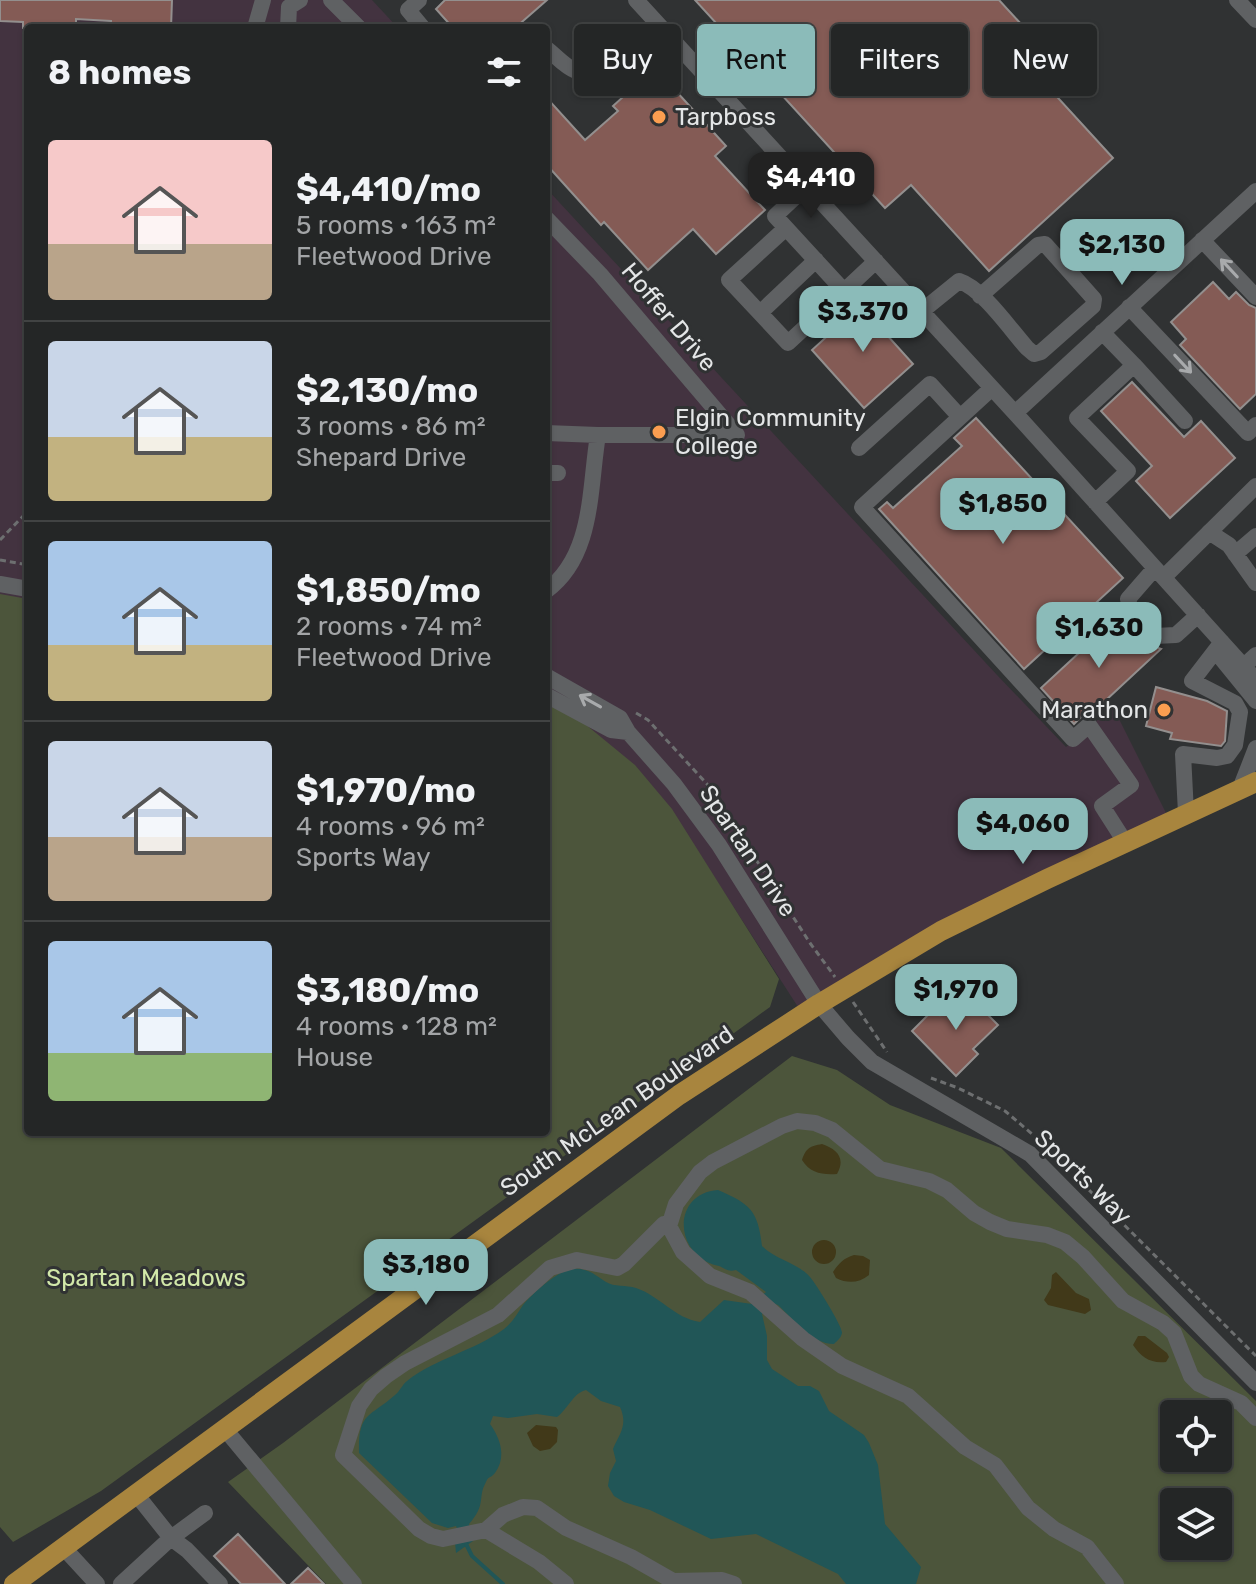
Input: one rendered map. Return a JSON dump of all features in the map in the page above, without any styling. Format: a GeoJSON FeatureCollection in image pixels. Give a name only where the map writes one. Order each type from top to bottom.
{"type":"FeatureCollection","features":[{"type":"Feature","properties":{"kind":"main road","name":"South McLean Boulevard"},"geometry":{"type":"LineString","coordinates":[[18,1583],[679,1095],[819,1004],[941,931],[1248,786]]}},
{"type":"Feature","properties":{"kind":"street"},"geometry":{"type":"LineString","coordinates":[[256,24],[263,0]]}},
{"type":"Feature","properties":{"kind":"street"},"geometry":{"type":"LineString","coordinates":[[288,24],[289,7],[300,0]]}},
{"type":"Feature","properties":{"kind":"street"},"geometry":{"type":"LineString","coordinates":[[331,0],[355,24]]}},
{"type":"Feature","properties":{"kind":"street"},"geometry":{"type":"LineString","coordinates":[[419,0],[408,10],[420,24]]}},
{"type":"Feature","properties":{"kind":"street"},"geometry":{"type":"LineString","coordinates":[[636,0],[1222,642],[1250,660],[1256,680]]}},
{"type":"Feature","properties":{"kind":"street"},"geometry":{"type":"LineString","coordinates":[[1237,0],[1256,20]]}},
{"type":"Feature","properties":{"kind":"street"},"geometry":{"type":"LineString","coordinates":[[550,51],[572,70],[592,76],[604,73],[657,23]]}},
{"type":"Feature","properties":{"kind":"street"},"geometry":{"type":"LineString","coordinates":[[807,186],[775,216],[844,291]]}},
{"type":"Feature","properties":{"kind":"street"},"geometry":{"type":"LineString","coordinates":[[1015,413],[1256,191]]}},
{"type":"Feature","properties":{"kind":"street","name":"Hoffer Drive"},"geometry":{"type":"LineString","coordinates":[[550,222],[600,274],[737,435],[598,435]]}},
{"type":"Feature","properties":{"kind":"street"},"geometry":{"type":"LineString","coordinates":[[786,228],[729,280],[788,343],[876,261]]}},
{"type":"Feature","properties":{"kind":"street"},"geometry":{"type":"LineString","coordinates":[[1202,240],[1256,297]]}},
{"type":"Feature","properties":{"kind":"street"},"geometry":{"type":"LineString","coordinates":[[922,311],[959,281],[970,285],[980,296],[1034,354],[1093,306],[1094,299],[1045,244],[1038,245],[980,296]]}},
{"type":"Feature","properties":{"kind":"street"},"geometry":{"type":"LineString","coordinates":[[760,313],[816,260]]}},
{"type":"Feature","properties":{"kind":"street"},"geometry":{"type":"LineString","coordinates":[[1129,307],[1248,433],[1256,425]]}},
{"type":"Feature","properties":{"kind":"street"},"geometry":{"type":"LineString","coordinates":[[1069,327],[1086,347]]}},
{"type":"Feature","properties":{"kind":"street"},"geometry":{"type":"LineString","coordinates":[[1102,332],[1185,421]]}},
{"type":"Feature","properties":{"kind":"street"},"geometry":{"type":"LineString","coordinates":[[1095,502],[1128,471],[1077,418],[1134,365]]}},
{"type":"Feature","properties":{"kind":"street"},"geometry":{"type":"LineString","coordinates":[[859,448],[930,384],[960,417]]}},
{"type":"Feature","properties":{"kind":"street"},"geometry":{"type":"LineString","coordinates":[[992,388],[862,507],[1073,739],[1089,725],[1131,785],[1102,806],[1125,842]]}},
{"type":"Feature","properties":{"kind":"street"},"geometry":{"type":"LineString","coordinates":[[550,433],[598,435],[583,541],[575,560],[560,581],[550,588]]}},
{"type":"Feature","properties":{"kind":"street"},"geometry":{"type":"LineString","coordinates":[[1198,615],[1176,635],[1155,636],[1130,607],[1128,599],[1209,532],[1256,486]]}},
{"type":"Feature","properties":{"kind":"street"},"geometry":{"type":"LineString","coordinates":[[1209,532],[1229,545],[1256,583]]}},
{"type":"Feature","properties":{"kind":"street"},"geometry":{"type":"LineString","coordinates":[[1235,554],[1256,536]]}},
{"type":"Feature","properties":{"kind":"street"},"geometry":{"type":"LineString","coordinates":[[0,584],[24,588]]}},
{"type":"Feature","properties":{"kind":"street"},"geometry":{"type":"LineString","coordinates":[[1222,642],[1221,658],[1256,701]]}},
{"type":"Feature","properties":{"kind":"street"},"geometry":{"type":"LineString","coordinates":[[1186,813],[1183,754],[1217,758],[1227,756],[1235,745],[1240,712],[1235,703],[1192,681],[1222,642]]}},
{"type":"Feature","properties":{"kind":"street","name":"Spartan Drive"},"geometry":{"type":"LineString","coordinates":[[550,678],[620,718],[719,845],[819,1004]]}},
{"type":"Feature","properties":{"kind":"street","name":"Spartan Drive"},"geometry":{"type":"LineString","coordinates":[[550,697],[611,730],[628,732]]}},
{"type":"Feature","properties":{"kind":"street"},"geometry":{"type":"LineString","coordinates":[[1248,786],[1256,748]]}},
{"type":"Feature","properties":{"kind":"street","name":"Sports Way"},"geometry":{"type":"LineString","coordinates":[[819,1004],[872,1062],[1030,1154],[1256,1383]]}},
{"type":"Feature","properties":{"kind":"street"},"geometry":{"type":"LineString","coordinates":[[669,1226],[676,1204],[700,1172],[713,1162],[782,1126],[797,1121],[815,1123],[832,1130],[880,1169],[929,1181],[947,1190],[990,1222],[1065,1242],[1123,1301],[1163,1323],[1174,1333],[1191,1376],[1199,1384],[1241,1403],[1256,1418]]}},
{"type":"Feature","properties":{"kind":"street"},"geometry":{"type":"LineString","coordinates":[[734,1584],[722,1580],[673,1581],[631,1557],[566,1528],[537,1508],[523,1507],[479,1530],[453,1537],[443,1539],[431,1536],[419,1529],[343,1455],[359,1406],[371,1389],[386,1376],[498,1315],[550,1268],[577,1260],[617,1268],[664,1224],[669,1226],[683,1252],[696,1266],[710,1276],[742,1288],[764,1303],[822,1354],[908,1396],[965,1447],[995,1465],[1028,1508],[1054,1529],[1087,1547],[1116,1584]]}},
{"type":"Feature","properties":{"kind":"street"},"geometry":{"type":"LineString","coordinates":[[224,1428],[354,1584]]}},
{"type":"Feature","properties":{"kind":"street"},"geometry":{"type":"LineString","coordinates":[[136,1494],[171,1538],[220,1584]]}},
{"type":"Feature","properties":{"kind":"street"},"geometry":{"type":"LineString","coordinates":[[121,1584],[171,1538],[205,1513]]}},
{"type":"Feature","properties":{"kind":"street"},"geometry":{"type":"LineString","coordinates":[[479,1530],[539,1562],[566,1584]]}},
{"type":"Feature","properties":{"kind":"street"},"geometry":{"type":"LineString","coordinates":[[63,1547],[97,1584]]}},
{"type":"Feature","properties":{"kind":"path"},"geometry":{"type":"LineString","coordinates":[[0,540],[24,515]]}},
{"type":"Feature","properties":{"kind":"path"},"geometry":{"type":"LineString","coordinates":[[0,560],[24,564]]}},
{"type":"Feature","properties":{"kind":"shaded area"},"geometry":{"type":"Polygon","coordinates":[[[0,0],[372,0],[394,24],[24,24],[24,606],[0,602],[0,0]]]}},
{"type":"Feature","properties":{"kind":"shaded area","name":"Elgin Community College"},"geometry":{"type":"Polygon","coordinates":[[[550,192],[1066,747],[1113,707],[1168,817],[798,1007],[684,830],[550,714],[550,192]]]}},
{"type":"Feature","properties":{"kind":"green space","name":"Spartan Meadows"},"geometry":{"type":"Polygon","coordinates":[[[0,594],[24,598],[24,1136],[550,1136],[550,705],[585,724],[635,765],[672,809],[779,979],[770,1007],[101,1491],[13,1542],[0,1527],[0,594]]]}},
{"type":"Feature","properties":{"kind":"green space"},"geometry":{"type":"Polygon","coordinates":[[[792,1056],[837,1070],[890,1105],[1001,1148],[1256,1401],[1256,1584],[326,1584],[228,1482],[792,1056]]]}},
{"type":"Feature","properties":{"kind":"sand"},"geometry":{"type":"Polygon","coordinates":[[[822,1144],[832,1149],[840,1159],[837,1174],[817,1172],[802,1160],[809,1148],[822,1144]]]}},
{"type":"Feature","properties":{"kind":"sand"},"geometry":{"type":"Polygon","coordinates":[[[824,1240],[833,1243],[836,1252],[833,1261],[824,1264],[815,1261],[812,1252],[815,1243],[824,1240]]]}},
{"type":"Feature","properties":{"kind":"sand"},"geometry":{"type":"Polygon","coordinates":[[[854,1255],[870,1260],[869,1275],[853,1282],[836,1278],[833,1272],[837,1266],[854,1255]]]}},
{"type":"Feature","properties":{"kind":"sand"},"geometry":{"type":"Polygon","coordinates":[[[1056,1272],[1076,1293],[1089,1299],[1091,1310],[1085,1314],[1048,1305],[1044,1300],[1051,1288],[1052,1275],[1056,1272]]]}},
{"type":"Feature","properties":{"kind":"sand"},"geometry":{"type":"Polygon","coordinates":[[[1138,1336],[1145,1336],[1167,1353],[1169,1357],[1166,1362],[1151,1361],[1139,1353],[1133,1345],[1138,1336]]]}},
{"type":"Feature","properties":{"kind":"sand"},"geometry":{"type":"Polygon","coordinates":[[[536,1425],[556,1427],[558,1430],[557,1442],[550,1449],[540,1451],[533,1446],[527,1433],[536,1425]]]}},
{"type":"Feature","properties":{"kind":"water"},"geometry":{"type":"Polygon","coordinates":[[[718,1190],[745,1204],[755,1216],[762,1246],[810,1277],[838,1323],[841,1336],[834,1344],[826,1343],[810,1335],[772,1303],[762,1314],[767,1336],[767,1360],[772,1369],[798,1386],[810,1386],[819,1391],[829,1411],[864,1435],[878,1465],[885,1524],[921,1567],[916,1584],[846,1584],[838,1574],[756,1534],[711,1539],[650,1510],[624,1502],[614,1496],[608,1486],[616,1461],[613,1449],[622,1429],[620,1407],[601,1401],[586,1390],[578,1394],[557,1417],[537,1414],[508,1418],[493,1416],[490,1424],[499,1441],[501,1460],[483,1488],[480,1506],[469,1524],[473,1541],[456,1553],[455,1542],[461,1537],[456,1526],[448,1528],[432,1523],[359,1453],[361,1430],[367,1417],[418,1373],[504,1329],[539,1289],[559,1274],[572,1269],[586,1270],[613,1285],[636,1288],[682,1316],[700,1322],[724,1300],[752,1304],[766,1292],[736,1270],[707,1262],[696,1254],[684,1232],[687,1209],[694,1200],[704,1193],[718,1190]]]}},
{"type":"Feature","properties":{"kind":"building"},"geometry":{"type":"Polygon","coordinates":[[[0,0],[172,0],[171,24],[111,24],[111,21],[76,19],[76,24],[24,24],[23,28],[23,22],[0,21],[0,0]]]}},
{"type":"Feature","properties":{"kind":"building"},"geometry":{"type":"Polygon","coordinates":[[[445,0],[547,0],[520,24],[449,24],[436,9],[445,0]]]}},
{"type":"Feature","properties":{"kind":"building"},"geometry":{"type":"Polygon","coordinates":[[[695,0],[999,0],[1021,24],[984,24],[984,96],[1056,96],[1113,158],[989,271],[911,185],[885,208],[783,96],[815,96],[815,24],[717,24],[695,0]]]}},
{"type":"Feature","properties":{"kind":"building"},"geometry":{"type":"Polygon","coordinates":[[[624,96],[680,96],[726,146],[715,156],[765,210],[716,254],[693,229],[648,270],[604,222],[601,225],[550,168],[550,101],[585,140],[618,111],[613,106],[624,96]]]}},
{"type":"Feature","properties":{"kind":"building"},"geometry":{"type":"Polygon","coordinates":[[[1213,282],[1229,299],[1236,292],[1256,308],[1256,394],[1240,409],[1180,345],[1186,339],[1171,322],[1213,282]]]}},
{"type":"Feature","properties":{"kind":"building"},"geometry":{"type":"Polygon","coordinates":[[[867,300],[893,327],[886,334],[913,364],[864,408],[812,350],[867,300]]]}},
{"type":"Feature","properties":{"kind":"building"},"geometry":{"type":"Polygon","coordinates":[[[1132,382],[1184,437],[1201,421],[1235,458],[1170,518],[1136,481],[1152,466],[1101,411],[1132,382]]]}},
{"type":"Feature","properties":{"kind":"building"},"geometry":{"type":"Polygon","coordinates":[[[976,418],[1123,578],[1024,669],[879,509],[887,502],[893,508],[962,446],[954,438],[976,418]]]}},
{"type":"Feature","properties":{"kind":"building"},"geometry":{"type":"Polygon","coordinates":[[[1121,614],[1147,644],[1161,649],[1091,714],[1082,716],[1074,724],[1041,688],[1121,614]]]}},
{"type":"Feature","properties":{"kind":"building","name":"Marathon"},"geometry":{"type":"Polygon","coordinates":[[[1156,687],[1207,701],[1227,711],[1225,741],[1221,746],[1170,739],[1172,733],[1146,726],[1156,687]]]}},
{"type":"Feature","properties":{"kind":"building"},"geometry":{"type":"Polygon","coordinates":[[[964,991],[998,1025],[973,1049],[978,1054],[956,1076],[912,1031],[934,1009],[940,1015],[964,991]]]}},
{"type":"Feature","properties":{"kind":"building"},"geometry":{"type":"Polygon","coordinates":[[[238,1534],[285,1584],[241,1584],[214,1556],[238,1534]]]}},
{"type":"Feature","properties":{"kind":"building"},"geometry":{"type":"Polygon","coordinates":[[[308,1568],[324,1584],[291,1584],[308,1568]]]}},
{"type":"Feature","properties":{"kind":"waterway"},"geometry":{"type":"LineString","coordinates":[[466,1544],[472,1556],[503,1584]]}},
{"type":"Feature","properties":{"kind":"place","name":"Tarpboss"},"geometry":{"type":"Point","coordinates":[659,117]}},
{"type":"Feature","properties":{"kind":"place","name":"Elgin Community College"},"geometry":{"type":"Point","coordinates":[659,432]}},
{"type":"Feature","properties":{"kind":"place","name":"Marathon"},"geometry":{"type":"Point","coordinates":[1164,710]}}]}
